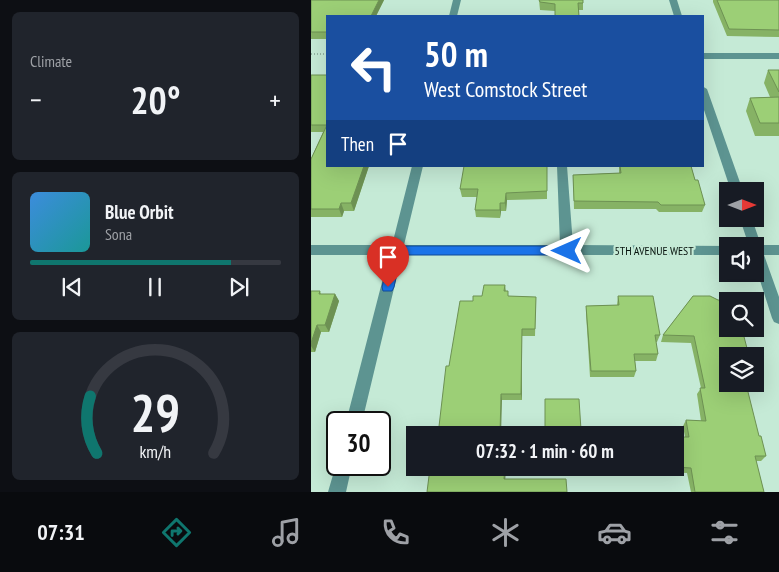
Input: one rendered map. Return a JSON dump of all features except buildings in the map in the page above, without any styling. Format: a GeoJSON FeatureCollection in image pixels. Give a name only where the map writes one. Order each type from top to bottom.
{"type":"FeatureCollection","features":[{"type":"Feature","properties":{"kind":"street"},"geometry":{"type":"LineString","coordinates":[[453,15],[457,0]]}},
{"type":"Feature","properties":{"kind":"street"},"geometry":{"type":"LineString","coordinates":[[673,0],[678,15]]}},
{"type":"Feature","properties":{"kind":"street"},"geometry":{"type":"LineString","coordinates":[[704,56],[779,56]]}},
{"type":"Feature","properties":{"kind":"street"},"geometry":{"type":"LineString","coordinates":[[704,96],[734,182]]}},
{"type":"Feature","properties":{"kind":"street"},"geometry":{"type":"LineString","coordinates":[[357,411],[417,167]]}},
{"type":"Feature","properties":{"kind":"street"},"geometry":{"type":"LineString","coordinates":[[562,167],[567,251]]}},
{"type":"Feature","properties":{"kind":"street","name":"5TH AVENUE WEST"},"geometry":{"type":"LineString","coordinates":[[311,250],[719,250]]}},
{"type":"Feature","properties":{"kind":"street"},"geometry":{"type":"LineString","coordinates":[[764,250],[779,250]]}},
{"type":"Feature","properties":{"kind":"street"},"geometry":{"type":"LineString","coordinates":[[764,274],[779,318]]}},
{"type":"Feature","properties":{"kind":"street"},"geometry":{"type":"LineString","coordinates":[[337,492],[341,476]]}},
{"type":"Feature","properties":{"kind":"path"},"geometry":{"type":"LineString","coordinates":[[311,54],[326,54]]}},
{"type":"Feature","properties":{"kind":"route"},"geometry":{"type":"LineString","coordinates":[[388,287],[397,250],[567,251]]}}]}
